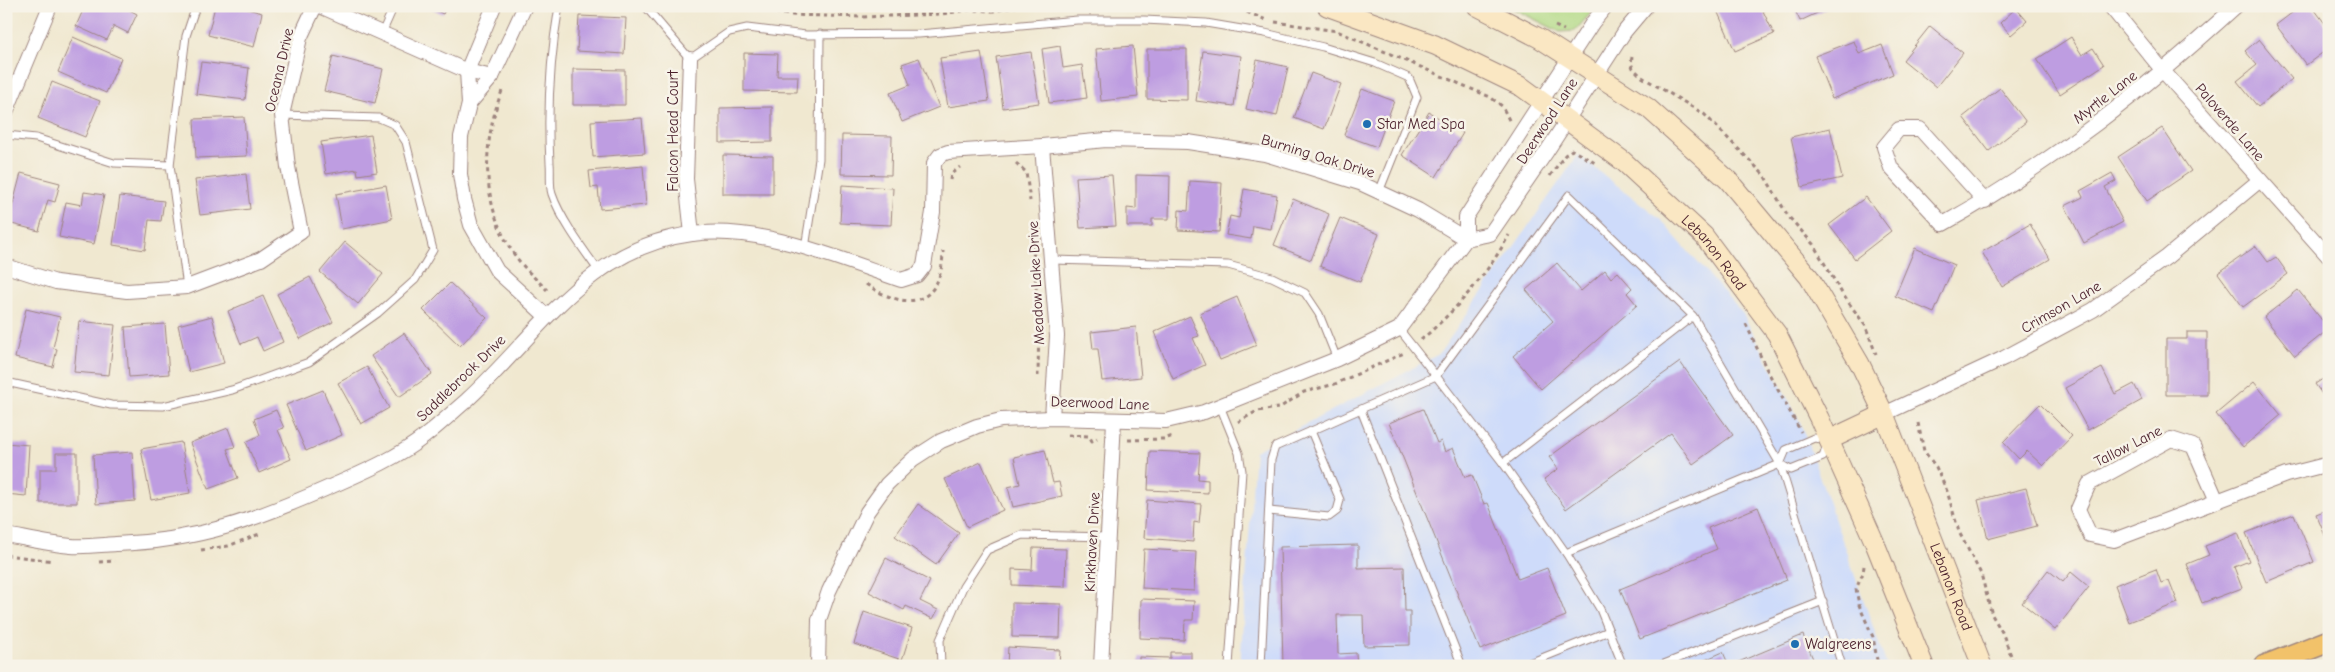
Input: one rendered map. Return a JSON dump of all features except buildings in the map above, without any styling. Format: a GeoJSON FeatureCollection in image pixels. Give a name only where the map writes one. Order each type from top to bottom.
{"type":"FeatureCollection","features":[{"type":"Feature","properties":{"kind":"main road","name":"Lebanon Road"},"geometry":{"type":"LineString","coordinates":[[1326,6],[1435,45],[1522,87],[1624,161],[1704,236],[1777,334],[1874,541],[1924,666]]}},
{"type":"Feature","properties":{"kind":"main road","name":"Lebanon Road"},"geometry":{"type":"LineString","coordinates":[[1477,6],[1539,38],[1648,108],[1728,180],[1809,277],[1860,364],[1884,414],[1982,666]]}},
{"type":"Feature","properties":{"kind":"main road"},"geometry":{"type":"LineString","coordinates":[[1828,440],[1884,414]]}},
{"type":"Feature","properties":{"kind":"main road"},"geometry":{"type":"LineString","coordinates":[[2265,666],[2329,641]]}},
{"type":"Feature","properties":{"kind":"street"},"geometry":{"type":"LineString","coordinates":[[6,112],[50,6]]}},
{"type":"Feature","properties":{"kind":"street","name":"Oceana Drive"},"geometry":{"type":"LineString","coordinates":[[187,287],[261,259],[301,232],[288,167],[282,115],[300,38],[315,6]]}},
{"type":"Feature","properties":{"kind":"street"},"geometry":{"type":"LineString","coordinates":[[320,6],[467,71],[492,78]]}},
{"type":"Feature","properties":{"kind":"street"},"geometry":{"type":"LineString","coordinates":[[494,6],[467,71],[469,104],[461,137],[460,174],[464,199],[471,225],[497,271],[546,316]]}},
{"type":"Feature","properties":{"kind":"street"},"geometry":{"type":"LineString","coordinates":[[469,104],[492,78],[525,6]]}},
{"type":"Feature","properties":{"kind":"street","name":"Deerwood Lane"},"geometry":{"type":"LineString","coordinates":[[818,666],[819,620],[829,591],[867,512],[888,484],[914,459],[941,441],[976,426],[1000,420],[1052,418],[1166,421],[1204,412],[1337,359],[1399,329],[1466,240],[1466,217],[1541,101],[1606,6]]}},
{"type":"Feature","properties":{"kind":"street","name":"Deerwood Lane"},"geometry":{"type":"LineString","coordinates":[[1466,240],[1490,234],[1625,31],[1646,6]]}},
{"type":"Feature","properties":{"kind":"street","name":"Paloverde Lane"},"geometry":{"type":"LineString","coordinates":[[2110,6],[2164,72],[2329,257]]}},
{"type":"Feature","properties":{"kind":"street","name":"Myrtle Lane"},"geometry":{"type":"LineString","coordinates":[[1985,201],[1920,129],[1898,129],[1884,147],[1891,168],[1943,224],[1985,201],[2076,141],[2164,72],[2236,6]]}},
{"type":"Feature","properties":{"kind":"street","name":"Falcon Head Court"},"geometry":{"type":"LineString","coordinates":[[690,59],[686,179],[692,234]]}},
{"type":"Feature","properties":{"kind":"street","name":"Burning Oak Drive"},"geometry":{"type":"LineString","coordinates":[[917,275],[924,266],[928,250],[933,212],[934,163],[940,154],[1106,140],[1188,142],[1265,154],[1360,183],[1418,210],[1466,240]]}},
{"type":"Feature","properties":{"kind":"street","name":"Meadow Lake Drive"},"geometry":{"type":"LineString","coordinates":[[1042,146],[1053,260],[1057,336],[1052,418]]}},
{"type":"Feature","properties":{"kind":"street","name":"Crimson Lane"},"geometry":{"type":"LineString","coordinates":[[1884,414],[2004,358],[2093,310],[2167,257],[2260,180]]}},
{"type":"Feature","properties":{"kind":"street","name":"Saddlebrook Drive"},"geometry":{"type":"LineString","coordinates":[[6,535],[72,546],[150,543],[232,527],[270,514],[378,466],[424,437],[469,398],[570,292],[598,270],[647,245],[692,234],[744,233],[781,240],[901,280],[917,275]]}},
{"type":"Feature","properties":{"kind":"street"},"geometry":{"type":"LineString","coordinates":[[6,266],[56,282],[127,291],[187,287]]}},
{"type":"Feature","properties":{"kind":"street","name":"Kirkhaven Drive"},"geometry":{"type":"LineString","coordinates":[[1101,666],[1114,420]]}},
{"type":"Feature","properties":{"kind":"street","name":"Tallow Lane"},"geometry":{"type":"LineString","coordinates":[[2216,501],[2193,446],[2171,439],[2088,484],[2078,509],[2090,535],[2114,540],[2286,475],[2329,464]]}},
{"type":"Feature","properties":{"kind":"lane"},"geometry":{"type":"LineString","coordinates":[[187,287],[170,164],[186,36],[196,6]]}},
{"type":"Feature","properties":{"kind":"lane"},"geometry":{"type":"LineString","coordinates":[[382,33],[394,6]]}},
{"type":"Feature","properties":{"kind":"lane"},"geometry":{"type":"LineString","coordinates":[[559,6],[553,42],[550,92],[549,149],[552,194],[574,236],[598,270]]}},
{"type":"Feature","properties":{"kind":"lane"},"geometry":{"type":"LineString","coordinates":[[644,6],[690,59],[729,32],[746,28],[820,34],[919,34],[1069,21],[1144,20],[1206,23],[1265,33],[1323,47],[1375,64],[1409,78],[1417,97],[1379,192]]}},
{"type":"Feature","properties":{"kind":"lane"},"geometry":{"type":"LineString","coordinates":[[805,249],[819,159],[820,34]]}},
{"type":"Feature","properties":{"kind":"lane"},"geometry":{"type":"LineString","coordinates":[[6,382],[111,405],[163,406],[232,390],[309,362],[378,313],[415,280],[434,250],[406,142],[395,125],[379,118],[282,115]]}},
{"type":"Feature","properties":{"kind":"lane"},"geometry":{"type":"LineString","coordinates":[[6,135],[36,138],[114,163],[170,164]]}},
{"type":"Feature","properties":{"kind":"lane"},"geometry":{"type":"LineString","coordinates":[[1261,666],[1271,460],[1275,447],[1436,376],[1569,195],[1693,316],[1780,464],[1842,666]]}},
{"type":"Feature","properties":{"kind":"lane"},"geometry":{"type":"LineString","coordinates":[[1053,260],[1228,264],[1272,277],[1305,293],[1319,314],[1337,359]]}},
{"type":"Feature","properties":{"kind":"lane"},"geometry":{"type":"LineString","coordinates":[[1503,463],[1693,316]]}},
{"type":"Feature","properties":{"kind":"lane"},"geometry":{"type":"LineString","coordinates":[[1399,329],[1503,463],[1566,553],[1600,609],[1623,666]]}},
{"type":"Feature","properties":{"kind":"lane"},"geometry":{"type":"LineString","coordinates":[[1220,406],[1239,453],[1242,471],[1229,666]]}},
{"type":"Feature","properties":{"kind":"lane"},"geometry":{"type":"LineString","coordinates":[[1361,410],[1462,666]]}},
{"type":"Feature","properties":{"kind":"lane"},"geometry":{"type":"LineString","coordinates":[[1269,511],[1329,517],[1337,511],[1340,500],[1311,431]]}},
{"type":"Feature","properties":{"kind":"lane"},"geometry":{"type":"LineString","coordinates":[[1566,553],[1780,464],[1786,450],[1814,438],[1828,440],[1823,457],[1791,470],[1780,464]]}},
{"type":"Feature","properties":{"kind":"lane"},"geometry":{"type":"LineString","coordinates":[[941,666],[940,640],[963,587],[987,550],[1022,535],[1109,537]]}},
{"type":"Feature","properties":{"kind":"lane"},"geometry":{"type":"LineString","coordinates":[[1659,666],[1823,601]]}},
{"type":"Feature","properties":{"kind":"lane"},"geometry":{"type":"LineString","coordinates":[[1522,666],[1609,631]]}},
{"type":"Feature","properties":{"kind":"path"},"geometry":{"type":"LineString","coordinates":[[744,6],[789,15],[862,17],[942,14],[968,10],[993,11],[1019,6]]}},
{"type":"Feature","properties":{"kind":"path"},"geometry":{"type":"LineString","coordinates":[[1034,6],[1046,6]]}},
{"type":"Feature","properties":{"kind":"path"},"geometry":{"type":"LineString","coordinates":[[1147,7],[1162,6]]}},
{"type":"Feature","properties":{"kind":"path"},"geometry":{"type":"LineString","coordinates":[[503,88],[493,114],[489,138],[487,165],[490,200],[498,223],[512,249],[547,290]]}},
{"type":"Feature","properties":{"kind":"path"},"geometry":{"type":"LineString","coordinates":[[1572,150],[1592,163],[1602,165]]}},
{"type":"Feature","properties":{"kind":"path"},"geometry":{"type":"LineString","coordinates":[[1012,161],[1023,167],[1026,172],[1030,210]]}},
{"type":"Feature","properties":{"kind":"path"},"geometry":{"type":"LineString","coordinates":[[1023,167],[1026,162]]}},
{"type":"Feature","properties":{"kind":"path"},"geometry":{"type":"LineString","coordinates":[[950,188],[953,170],[968,166]]}},
{"type":"Feature","properties":{"kind":"path"},"geometry":{"type":"LineString","coordinates":[[1032,229],[1039,321],[1038,381]]}},
{"type":"Feature","properties":{"kind":"path"},"geometry":{"type":"LineString","coordinates":[[865,284],[882,295],[895,300],[912,301],[925,297],[938,283],[942,273],[943,246]]}},
{"type":"Feature","properties":{"kind":"path"},"geometry":{"type":"LineString","coordinates":[[1741,316],[1766,368],[1803,434]]}},
{"type":"Feature","properties":{"kind":"path"},"geometry":{"type":"LineString","coordinates":[[1918,424],[1924,451],[1936,467],[1945,486],[1959,532],[1981,574],[1992,615],[2002,632],[2015,666]]}},
{"type":"Feature","properties":{"kind":"path"},"geometry":{"type":"LineString","coordinates":[[1063,435],[1089,436],[1092,441],[1097,438]]}},
{"type":"Feature","properties":{"kind":"path"},"geometry":{"type":"LineString","coordinates":[[193,552],[228,546],[271,529]]}},
{"type":"Feature","properties":{"kind":"path"},"geometry":{"type":"LineString","coordinates":[[6,555],[59,561]]}},
{"type":"Feature","properties":{"kind":"path"},"geometry":{"type":"LineString","coordinates":[[95,562],[123,560]]}},
{"type":"Feature","properties":{"kind":"path"},"geometry":{"type":"LineString","coordinates":[[1863,563],[1863,574],[1856,589],[1859,605],[1873,637],[1878,666]]}},
{"type":"Feature","properties":{"kind":"shaded area"},"geometry":{"type":"Polygon","coordinates":[[[1578,155],[1658,217],[1743,314],[1800,422],[1887,666],[1240,666],[1255,451],[1439,354],[1578,155]]]}},
{"type":"Feature","properties":{"kind":"green space"},"geometry":{"type":"Polygon","coordinates":[[[1508,6],[1597,6],[1575,31],[1560,32],[1508,6]]]}},
{"type":"Feature","properties":{"kind":"place","name":"Star Med Spa"},"geometry":{"type":"Point","coordinates":[1367,124]}},
{"type":"Feature","properties":{"kind":"place","name":"Walgreens"},"geometry":{"type":"Point","coordinates":[1795,644]}}]}
